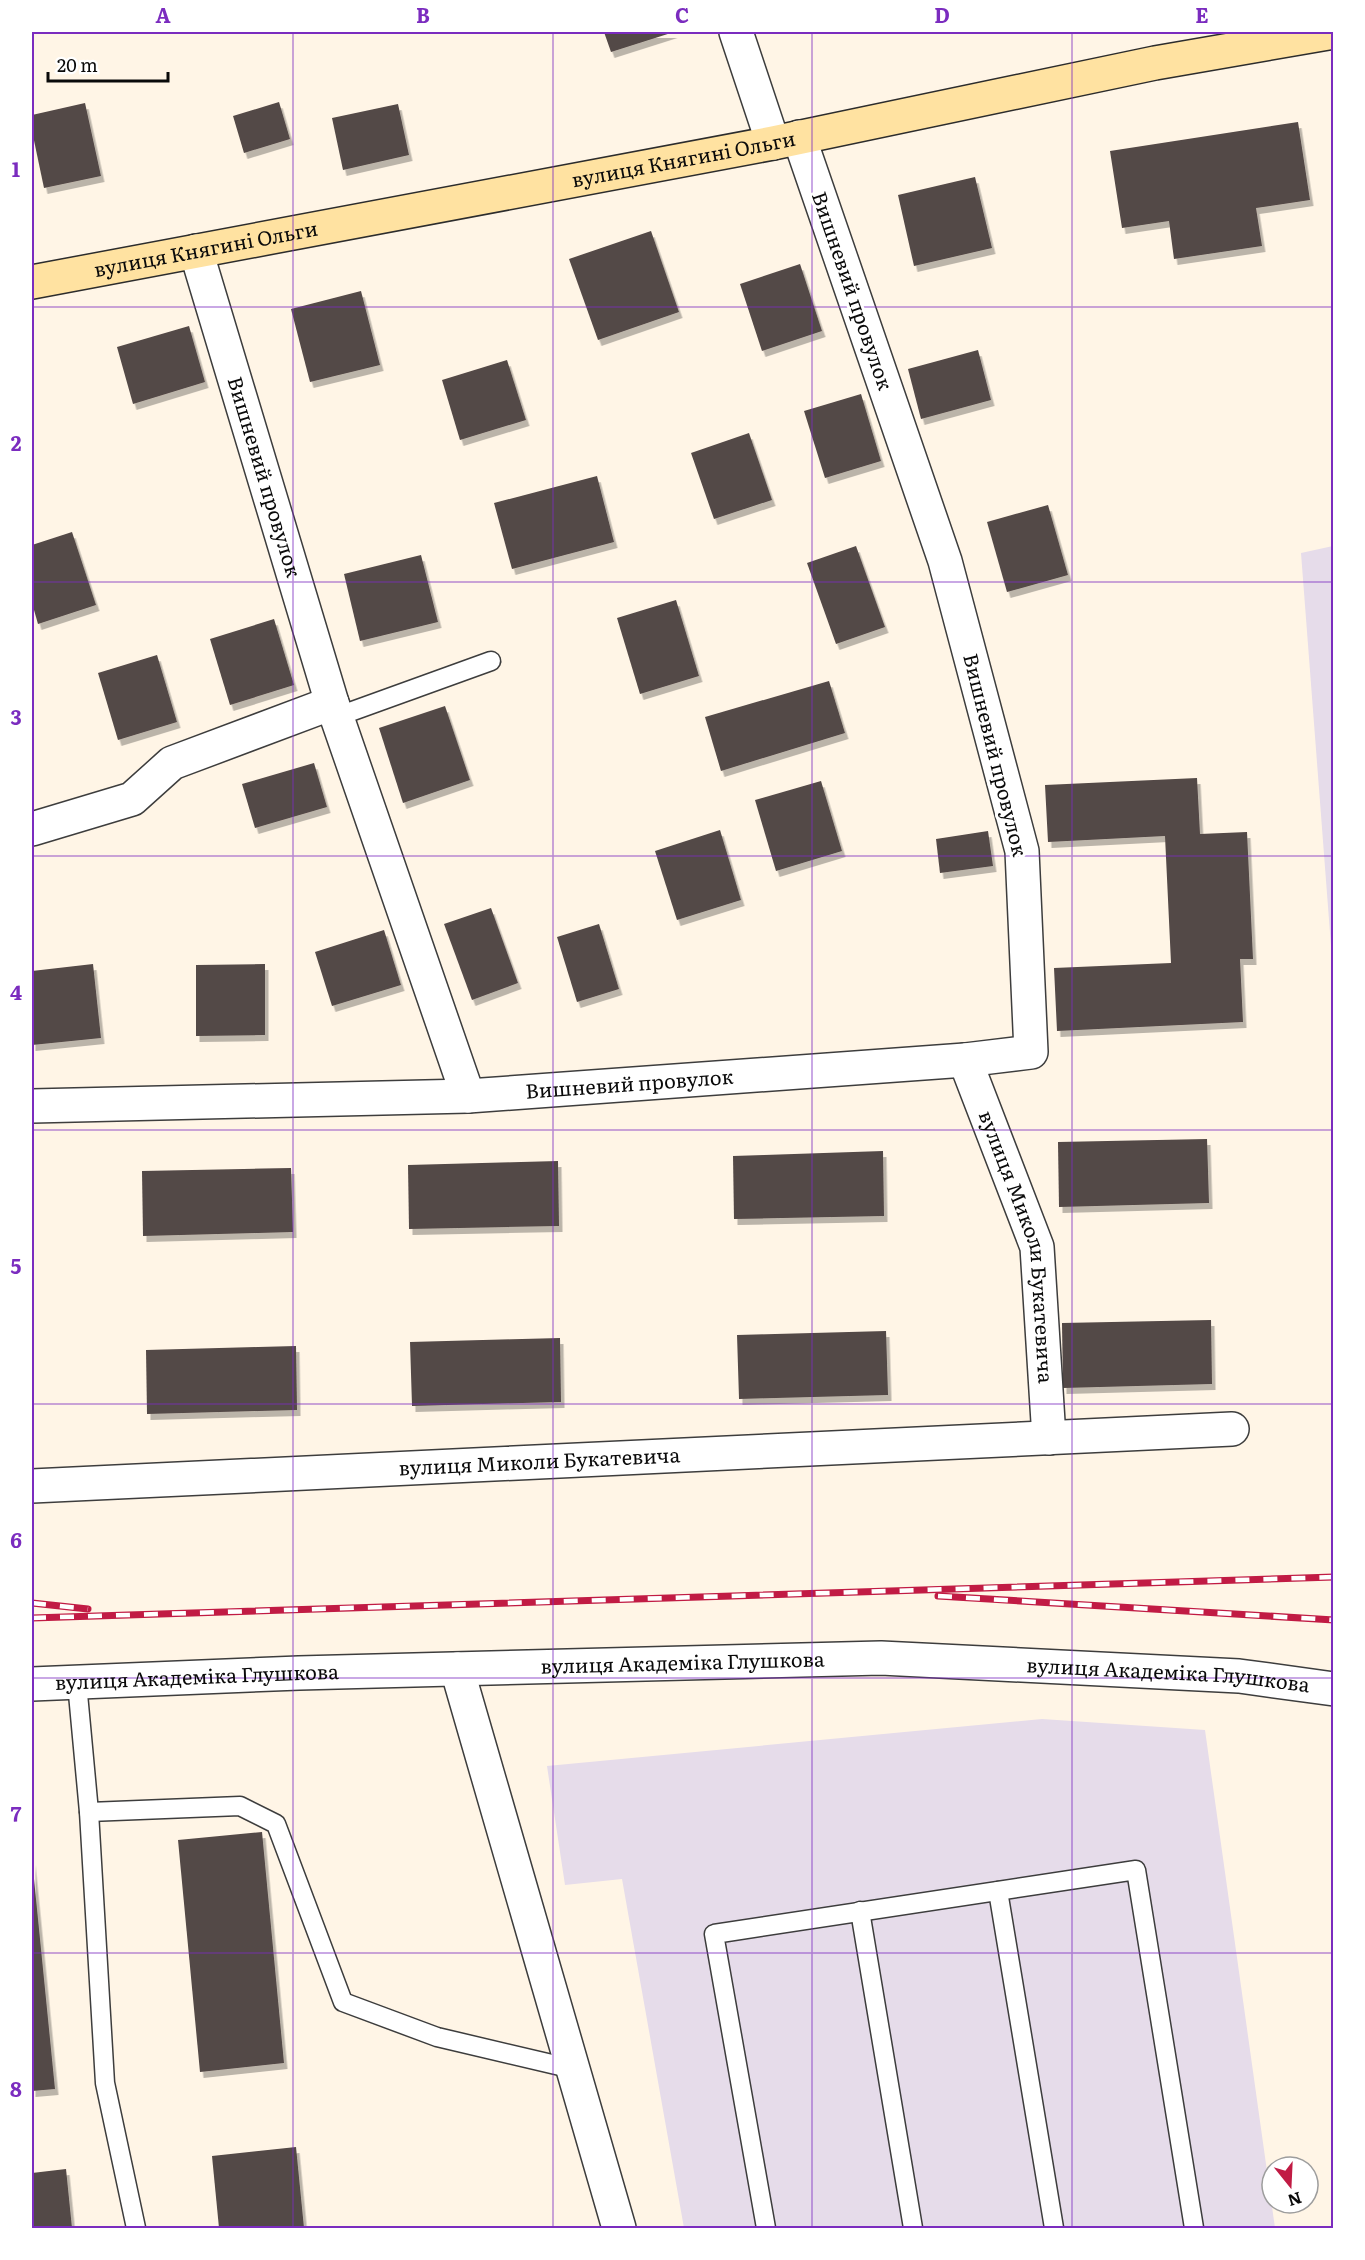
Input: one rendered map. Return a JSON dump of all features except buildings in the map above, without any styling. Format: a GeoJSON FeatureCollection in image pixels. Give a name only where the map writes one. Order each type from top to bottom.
{"type":"FeatureCollection","features":[{"type":"Feature","properties":{"kind":"street"},"geometry":{"type":"LineString","coordinates":[[736,32],[786,140]]}},
{"type":"Feature","properties":{"kind":"street","name":"вулиця Княгині Ольги"},"geometry":{"type":"LineString","coordinates":[[32,282],[786,140],[1155,63],[1253,39],[1334,32]]}},
{"type":"Feature","properties":{"kind":"street","name":"Вишневий провулок"},"geometry":{"type":"LineString","coordinates":[[32,1106],[468,1096],[965,1060],[1031,1052],[1022,851],[945,561],[786,140]]}},
{"type":"Feature","properties":{"kind":"street","name":"Вишневий провулок"},"geometry":{"type":"LineString","coordinates":[[196,251],[334,710],[468,1096]]}},
{"type":"Feature","properties":{"kind":"street"},"geometry":{"type":"LineString","coordinates":[[32,829],[132,799],[171,763],[334,710]]}},
{"type":"Feature","properties":{"kind":"street","name":"вулиця Миколи Букатевича"},"geometry":{"type":"LineString","coordinates":[[965,1060],[1037,1247],[1049,1438]]}},
{"type":"Feature","properties":{"kind":"street","name":"вулиця Миколи Букатевича"},"geometry":{"type":"LineString","coordinates":[[32,1486],[1232,1430]]}},
{"type":"Feature","properties":{"kind":"street","name":"вулиця Академіка Глушкова"},"geometry":{"type":"LineString","coordinates":[[32,1684],[457,1669],[881,1658],[1239,1676],[1334,1689]]}},
{"type":"Feature","properties":{"kind":"street"},"geometry":{"type":"LineString","coordinates":[[457,1669],[619,2229]]}},
{"type":"Feature","properties":{"kind":"lane"},"geometry":{"type":"LineString","coordinates":[[334,710],[491,661]]}},
{"type":"Feature","properties":{"kind":"lane"},"geometry":{"type":"LineString","coordinates":[[77,1683],[89,1812],[105,2083],[136,2229]]}},
{"type":"Feature","properties":{"kind":"lane"},"geometry":{"type":"LineString","coordinates":[[89,1812],[240,1806],[276,1824],[343,2002],[437,2037],[573,2069]]}},
{"type":"Feature","properties":{"kind":"lane"},"geometry":{"type":"LineString","coordinates":[[766,2229],[714,1934],[1136,1870],[1194,2229]]}},
{"type":"Feature","properties":{"kind":"lane"},"geometry":{"type":"LineString","coordinates":[[998,1891],[1054,2229]]}},
{"type":"Feature","properties":{"kind":"lane"},"geometry":{"type":"LineString","coordinates":[[860,1911],[913,2229]]}},
{"type":"Feature","properties":{"kind":"shaded area"},"geometry":{"type":"Polygon","coordinates":[[[1334,546],[1333,972],[1301,553],[1334,546]]]}},
{"type":"Feature","properties":{"kind":"shaded area"},"geometry":{"type":"Polygon","coordinates":[[[1042,1719],[1205,1730],[1265,2155],[1260,2155],[1260,2215],[1273,2215],[1275,2228],[684,2228],[622,1879],[565,1885],[547,1766],[1042,1719]]]}},
{"type":"Feature","properties":{"kind":"railway"},"geometry":{"type":"LineString","coordinates":[[32,1618],[1334,1577]]}},
{"type":"Feature","properties":{"kind":"railway"},"geometry":{"type":"LineString","coordinates":[[938,1596],[1334,1620]]}},
{"type":"Feature","properties":{"kind":"railway"},"geometry":{"type":"LineString","coordinates":[[32,1603],[88,1609]]}}]}
